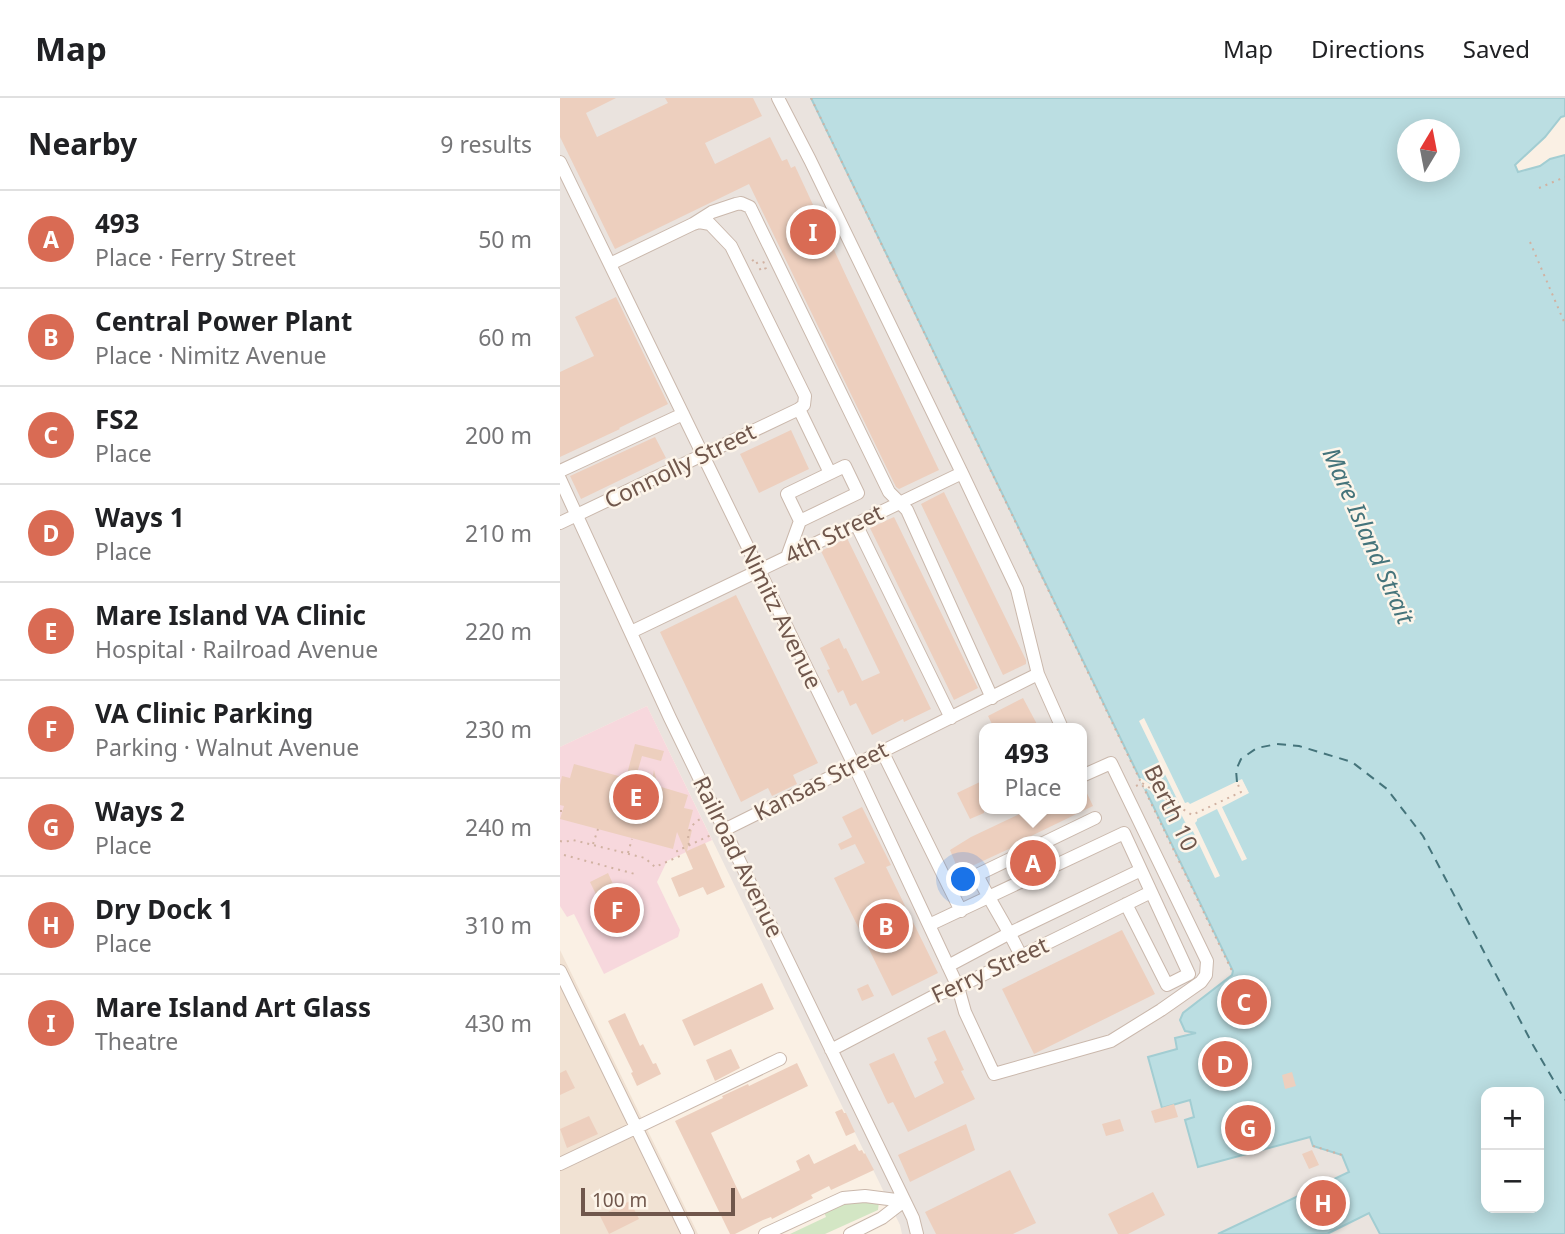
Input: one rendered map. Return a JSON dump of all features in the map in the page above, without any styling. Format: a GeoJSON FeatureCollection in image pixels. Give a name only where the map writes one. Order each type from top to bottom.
{"type":"FeatureCollection","features":[{"type":"Feature","properties":{"kind":"street"},"geometry":{"type":"LineString","coordinates":[[778,98],[1017,589],[1038,674],[1060,723]]}},
{"type":"Feature","properties":{"kind":"street","name":"Nimitz Avenue"},"geometry":{"type":"LineString","coordinates":[[560,162],[854,765],[958,987],[965,1012],[994,1074],[1111,1041],[1195,987],[1206,975],[1207,961],[1111,763],[1087,774]]}},
{"type":"Feature","properties":{"kind":"street"},"geometry":{"type":"LineString","coordinates":[[610,264],[712,212],[741,203],[750,207],[889,492],[907,510],[992,698]]}},
{"type":"Feature","properties":{"kind":"street"},"geometry":{"type":"LineString","coordinates":[[693,224],[704,222],[713,226],[731,246],[804,394],[805,402],[799,409],[830,473]]}},
{"type":"Feature","properties":{"kind":"street","name":"Connolly Street"},"geometry":{"type":"LineString","coordinates":[[560,523],[799,409]]}},
{"type":"Feature","properties":{"kind":"street"},"geometry":{"type":"LineString","coordinates":[[560,471],[683,414]]}},
{"type":"Feature","properties":{"kind":"street"},"geometry":{"type":"LineString","coordinates":[[787,557],[800,521],[858,493],[845,466],[787,494],[800,521]]}},
{"type":"Feature","properties":{"kind":"street","name":"4th Street"},"geometry":{"type":"LineString","coordinates":[[631,632],[962,473]]}},
{"type":"Feature","properties":{"kind":"street","name":"Railroad Avenue"},"geometry":{"type":"LineString","coordinates":[[560,479],[724,830],[914,1218],[917,1234]]}},
{"type":"Feature","properties":{"kind":"street"},"geometry":{"type":"LineString","coordinates":[[856,524],[951,718]]}},
{"type":"Feature","properties":{"kind":"street","name":"Kansas Street"},"geometry":{"type":"LineString","coordinates":[[724,830],[1038,674]]}},
{"type":"Feature","properties":{"kind":"street"},"geometry":{"type":"LineString","coordinates":[[882,751],[961,911]]}},
{"type":"Feature","properties":{"kind":"street"},"geometry":{"type":"LineString","coordinates":[[1021,956],[978,875],[1095,818]]}},
{"type":"Feature","properties":{"kind":"street"},"geometry":{"type":"LineString","coordinates":[[929,925],[1124,833],[1189,974],[1167,985],[1126,904]]}},
{"type":"Feature","properties":{"kind":"street"},"geometry":{"type":"LineString","coordinates":[[948,966],[1141,870]]}},
{"type":"Feature","properties":{"kind":"street","name":"Ferry Street"},"geometry":{"type":"LineString","coordinates":[[831,1050],[936,995],[958,987],[1151,892]]}},
{"type":"Feature","properties":{"kind":"street"},"geometry":{"type":"LineString","coordinates":[[560,971],[688,1234]]}},
{"type":"Feature","properties":{"kind":"street"},"geometry":{"type":"LineString","coordinates":[[560,1164],[780,1059]]}},
{"type":"Feature","properties":{"kind":"street"},"geometry":{"type":"LineString","coordinates":[[765,1234],[843,1198],[865,1196],[904,1201]]}},
{"type":"Feature","properties":{"kind":"street"},"geometry":{"type":"LineString","coordinates":[[850,1234],[883,1218],[904,1201]]}},
{"type":"Feature","properties":{"kind":"path","name":"Berth 10"},"geometry":{"type":"LineString","coordinates":[[811,98],[1233,973]]}},
{"type":"Feature","properties":{"kind":"path"},"geometry":{"type":"LineString","coordinates":[[1539,188],[1565,177]]}},
{"type":"Feature","properties":{"kind":"path"},"geometry":{"type":"LineString","coordinates":[[1530,242],[1565,324]]}},
{"type":"Feature","properties":{"kind":"path"},"geometry":{"type":"LineString","coordinates":[[742,266],[755,259]]}},
{"type":"Feature","properties":{"kind":"path"},"geometry":{"type":"LineString","coordinates":[[1140,784],[1192,815],[1241,792],[1237,782]]}},
{"type":"Feature","properties":{"kind":"path"},"geometry":{"type":"LineString","coordinates":[[689,846],[688,836],[695,822],[702,818]]}},
{"type":"Feature","properties":{"kind":"path"},"geometry":{"type":"LineString","coordinates":[[593,845],[598,829]]}},
{"type":"Feature","properties":{"kind":"path"},"geometry":{"type":"LineString","coordinates":[[560,841],[573,840],[645,858],[655,867],[680,856],[677,852],[711,835]]}},
{"type":"Feature","properties":{"kind":"path"},"geometry":{"type":"LineString","coordinates":[[627,854],[632,839]]}},
{"type":"Feature","properties":{"kind":"path"},"geometry":{"type":"LineString","coordinates":[[564,855],[635,874]]}},
{"type":"Feature","properties":{"kind":"path"},"geometry":{"type":"LineString","coordinates":[[1312,1146],[1342,1156]]}},
{"type":"Feature","properties":{"kind":"shaded area"},"geometry":{"type":"Polygon","coordinates":[[[560,98],[811,98],[1233,971],[1232,975],[1183,1013],[1203,1031],[1207,1165],[1310,1137],[1313,1146],[1342,1155],[1349,1173],[1346,1175],[1365,1214],[1369,1213],[1380,1234],[902,1234],[900,1225],[647,706],[560,747],[560,98]]]}},
{"type":"Feature","properties":{"kind":"shaded area"},"geometry":{"type":"Polygon","coordinates":[[[647,706],[712,840],[667,861],[657,882],[680,930],[678,937],[604,974],[574,914],[567,917],[560,906],[560,747],[647,706]]]}},
{"type":"Feature","properties":{"kind":"shaded area"},"geometry":{"type":"Polygon","coordinates":[[[560,950],[698,1234],[560,1234],[560,950]]]}},
{"type":"Feature","properties":{"kind":"green space"},"geometry":{"type":"Polygon","coordinates":[[[846,1201],[879,1202],[878,1210],[825,1234],[790,1234],[826,1217],[824,1212],[846,1201]]]}},
{"type":"Feature","properties":{"kind":"water","name":"Mare Island Strait"},"geometry":{"type":"Polygon","coordinates":[[[811,98],[1565,98],[1565,116],[1515,165],[1518,172],[1565,155],[1565,1234],[1380,1234],[1369,1213],[1327,1234],[1218,1234],[1349,1172],[1342,1155],[1313,1146],[1310,1137],[1198,1167],[1185,1120],[1194,1117],[1190,1100],[1162,1108],[1148,1057],[1177,1049],[1175,1038],[1196,1033],[1185,1031],[1180,1020],[1183,1013],[1232,975],[1233,971],[811,98]]]}},
{"type":"Feature","properties":{"kind":"pier"},"geometry":{"type":"Polygon","coordinates":[[[1144,718],[1185,803],[1190,804],[1242,779],[1249,793],[1222,807],[1247,859],[1242,861],[1217,809],[1197,819],[1195,823],[1220,876],[1215,878],[1190,825],[1187,826],[1179,810],[1146,788],[1145,790],[1139,779],[1179,803],[1139,721],[1144,718]]]}},
{"type":"Feature","properties":{"kind":"building"},"geometry":{"type":"Polygon","coordinates":[[[560,98],[616,98],[586,113],[597,137],[668,103],[665,98],[753,98],[762,116],[705,143],[715,164],[770,137],[782,161],[787,159],[791,168],[795,166],[939,470],[899,489],[896,487],[749,184],[615,249],[560,137],[560,98]]]}},
{"type":"Feature","properties":{"kind":"building"},"geometry":{"type":"Polygon","coordinates":[[[616,297],[668,404],[560,457],[560,372],[594,356],[575,317],[616,297]]]}},
{"type":"Feature","properties":{"kind":"building"},"geometry":{"type":"Polygon","coordinates":[[[791,430],[809,469],[759,493],[740,454],[791,430]]]}},
{"type":"Feature","properties":{"kind":"building"},"geometry":{"type":"Polygon","coordinates":[[[655,437],[666,458],[581,499],[570,476],[655,437]]]}},
{"type":"Feature","properties":{"kind":"building"},"geometry":{"type":"Polygon","coordinates":[[[944,492],[1026,660],[1026,664],[1003,675],[921,504],[944,492]]]}},
{"type":"Feature","properties":{"kind":"building"},"geometry":{"type":"Polygon","coordinates":[[[894,517],[978,688],[954,700],[870,528],[894,517]]]}},
{"type":"Feature","properties":{"kind":"building"},"geometry":{"type":"Polygon","coordinates":[[[847,538],[931,709],[904,722],[903,719],[872,735],[856,703],[850,706],[843,690],[838,693],[820,648],[839,638],[862,681],[880,673],[821,551],[847,538]]]}},
{"type":"Feature","properties":{"kind":"building"},"geometry":{"type":"Polygon","coordinates":[[[736,595],[818,763],[793,775],[797,784],[772,796],[768,788],[741,802],[660,632],[736,595]]]}},
{"type":"Feature","properties":{"kind":"building"},"geometry":{"type":"Polygon","coordinates":[[[1023,698],[1036,723],[992,723],[988,716],[1023,698]]]}},
{"type":"Feature","properties":{"kind":"building"},"geometry":{"type":"Polygon","coordinates":[[[635,744],[664,751],[661,761],[642,756],[635,780],[651,784],[654,770],[658,786],[688,795],[684,808],[693,810],[688,829],[692,830],[687,851],[705,843],[725,887],[707,895],[703,887],[679,897],[671,878],[693,869],[677,832],[673,849],[560,819],[564,806],[560,805],[562,776],[570,778],[574,764],[626,778],[635,744]]]}},
{"type":"Feature","properties":{"kind":"building"},"geometry":{"type":"Polygon","coordinates":[[[979,782],[979,814],[982,814],[970,819],[957,793],[979,782]]]}},
{"type":"Feature","properties":{"kind":"building"},"geometry":{"type":"Polygon","coordinates":[[[1087,793],[1093,806],[1087,809],[1087,793]]]}},
{"type":"Feature","properties":{"kind":"building"},"geometry":{"type":"Polygon","coordinates":[[[862,807],[891,865],[886,867],[938,973],[892,996],[834,878],[865,863],[855,844],[841,850],[838,844],[852,837],[842,817],[862,807]]]}},
{"type":"Feature","properties":{"kind":"building"},"geometry":{"type":"Polygon","coordinates":[[[1019,814],[1076,814],[959,872],[950,850],[1019,814]]]}},
{"type":"Feature","properties":{"kind":"building"},"geometry":{"type":"Polygon","coordinates":[[[608,873],[628,917],[611,925],[590,882],[608,873]]]}},
{"type":"Feature","properties":{"kind":"building"},"geometry":{"type":"Polygon","coordinates":[[[1122,930],[1155,994],[1034,1054],[1002,989],[1122,930]]]}},
{"type":"Feature","properties":{"kind":"building"},"geometry":{"type":"Polygon","coordinates":[[[762,983],[774,1009],[694,1046],[682,1020],[762,983]]]}},
{"type":"Feature","properties":{"kind":"building"},"geometry":{"type":"Polygon","coordinates":[[[868,984],[874,996],[862,1001],[857,989],[868,984]]]}},
{"type":"Feature","properties":{"kind":"building"},"geometry":{"type":"Polygon","coordinates":[[[625,1013],[640,1046],[643,1044],[661,1074],[637,1086],[608,1021],[625,1013]]]}},
{"type":"Feature","properties":{"kind":"building"},"geometry":{"type":"Polygon","coordinates":[[[945,1030],[975,1099],[908,1132],[893,1102],[888,1104],[869,1064],[894,1053],[915,1098],[944,1083],[927,1038],[945,1030]]]}},
{"type":"Feature","properties":{"kind":"building"},"geometry":{"type":"Polygon","coordinates":[[[731,1049],[740,1068],[715,1081],[706,1060],[731,1049]]]}},
{"type":"Feature","properties":{"kind":"building"},"geometry":{"type":"Polygon","coordinates":[[[797,1063],[808,1086],[711,1133],[742,1199],[800,1170],[796,1161],[809,1154],[814,1164],[855,1144],[859,1151],[865,1153],[874,1170],[831,1190],[829,1186],[811,1195],[813,1198],[772,1219],[771,1217],[730,1234],[675,1121],[723,1098],[722,1096],[797,1063]]]}},
{"type":"Feature","properties":{"kind":"building"},"geometry":{"type":"Polygon","coordinates":[[[566,1070],[575,1088],[560,1095],[560,1073],[566,1070]]]}},
{"type":"Feature","properties":{"kind":"building"},"geometry":{"type":"Polygon","coordinates":[[[1292,1072],[1296,1086],[1285,1089],[1282,1075],[1292,1072]]]}},
{"type":"Feature","properties":{"kind":"building"},"geometry":{"type":"Polygon","coordinates":[[[1174,1104],[1178,1117],[1155,1123],[1151,1111],[1174,1104]]]}},
{"type":"Feature","properties":{"kind":"building"},"geometry":{"type":"Polygon","coordinates":[[[842,1109],[855,1132],[846,1136],[835,1112],[842,1109]]]}},
{"type":"Feature","properties":{"kind":"building"},"geometry":{"type":"Polygon","coordinates":[[[589,1116],[598,1134],[567,1148],[560,1129],[589,1116]]]}},
{"type":"Feature","properties":{"kind":"building"},"geometry":{"type":"Polygon","coordinates":[[[1120,1119],[1124,1131],[1106,1136],[1102,1124],[1120,1119]]]}},
{"type":"Feature","properties":{"kind":"building"},"geometry":{"type":"Polygon","coordinates":[[[966,1124],[975,1150],[910,1182],[898,1155],[966,1124]]]}},
{"type":"Feature","properties":{"kind":"building"},"geometry":{"type":"Polygon","coordinates":[[[1312,1150],[1319,1165],[1309,1169],[1302,1154],[1312,1150]]]}},
{"type":"Feature","properties":{"kind":"building"},"geometry":{"type":"Polygon","coordinates":[[[1010,1170],[1036,1223],[1013,1234],[936,1234],[925,1212],[1010,1170]]]}},
{"type":"Feature","properties":{"kind":"building"},"geometry":{"type":"Polygon","coordinates":[[[1153,1192],[1165,1215],[1128,1234],[1118,1234],[1108,1214],[1153,1192]]]}},
{"type":"Feature","properties":{"kind":"building"},"geometry":{"type":"Polygon","coordinates":[[[630,1201],[639,1219],[609,1234],[600,1216],[630,1201]]]}},
{"type":"Feature","properties":{"kind":"ferry route"},"geometry":{"type":"LineString","coordinates":[[1237,782],[1236,770],[1241,759],[1257,748],[1277,744],[1299,746],[1352,762],[1387,789],[1423,836],[1533,1045],[1565,1100]]}},
{"type":"Feature","properties":{"kind":"place","name":"Mare Island Art Glass"},"geometry":{"type":"Point","coordinates":[813,232]}},
{"type":"Feature","properties":{"kind":"place","name":"Mare Island VA Clinic"},"geometry":{"type":"Point","coordinates":[636,797]}},
{"type":"Feature","properties":{"kind":"place","name":"493"},"geometry":{"type":"Point","coordinates":[1033,863]}},
{"type":"Feature","properties":{"kind":"place","name":"VA Clinic Parking"},"geometry":{"type":"Point","coordinates":[617,910]}},
{"type":"Feature","properties":{"kind":"place","name":"Central Power Plant"},"geometry":{"type":"Point","coordinates":[886,926]}},
{"type":"Feature","properties":{"kind":"place","name":"FS2"},"geometry":{"type":"Point","coordinates":[1244,1002]}},
{"type":"Feature","properties":{"kind":"place","name":"Ways 1"},"geometry":{"type":"Point","coordinates":[1225,1064]}},
{"type":"Feature","properties":{"kind":"place","name":"Ways 2"},"geometry":{"type":"Point","coordinates":[1248,1128]}},
{"type":"Feature","properties":{"kind":"place","name":"Dry Dock 1"},"geometry":{"type":"Point","coordinates":[1323,1203]}}]}
